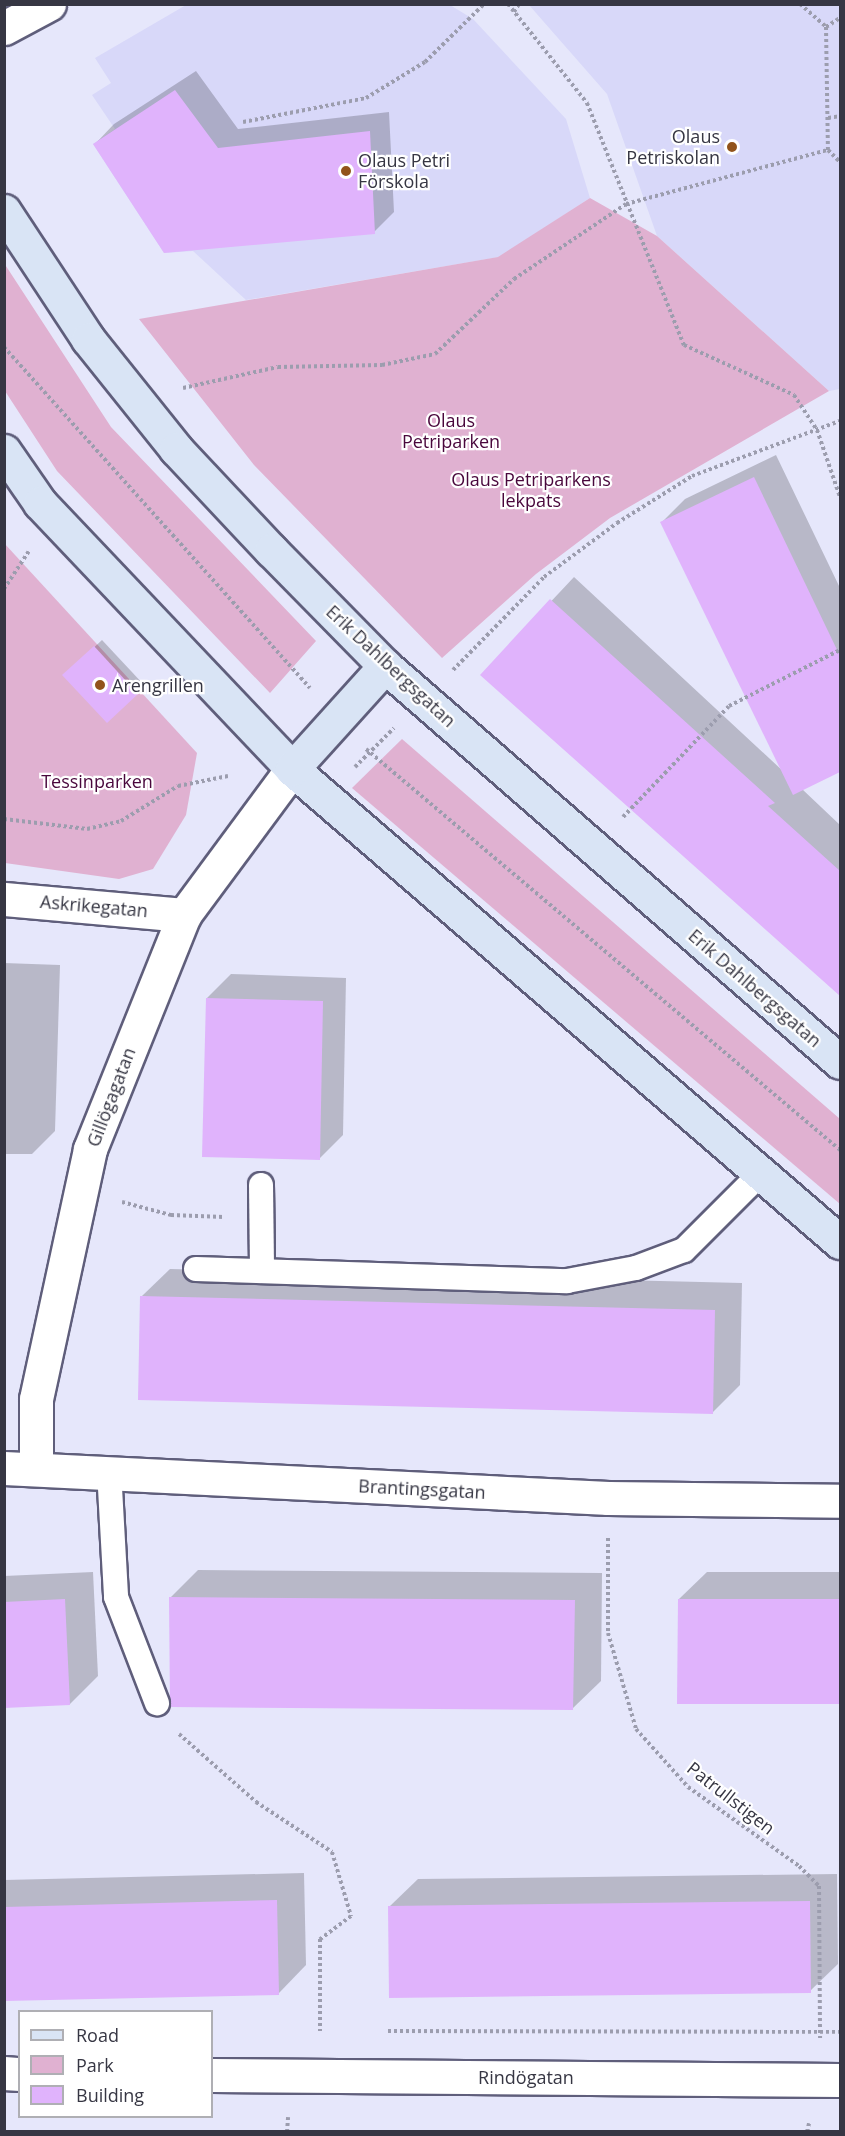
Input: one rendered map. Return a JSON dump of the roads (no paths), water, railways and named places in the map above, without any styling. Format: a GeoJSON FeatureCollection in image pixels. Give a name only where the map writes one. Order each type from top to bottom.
{"type":"FeatureCollection","features":[{"type":"Feature","properties":{"kind":"street"},"geometry":{"type":"LineString","coordinates":[[4,28],[49,4]]}},
{"type":"Feature","properties":{"kind":"street","name":"Erik Dahlbergsgatan"},"geometry":{"type":"LineString","coordinates":[[4,211],[88,339],[177,449],[385,666],[840,1062]]}},
{"type":"Feature","properties":{"kind":"street"},"geometry":{"type":"LineString","coordinates":[[4,451],[40,503],[292,769],[840,1242]]}},
{"type":"Feature","properties":{"kind":"street"},"geometry":{"type":"LineString","coordinates":[[292,769],[385,666]]}},
{"type":"Feature","properties":{"kind":"street","name":"Gillögagatan"},"geometry":{"type":"LineString","coordinates":[[20,1467],[90,1149],[184,915],[292,769]]}},
{"type":"Feature","properties":{"kind":"street","name":"Askrikegatan"},"geometry":{"type":"LineString","coordinates":[[4,899],[184,915]]}},
{"type":"Feature","properties":{"kind":"street","name":"Brantingsgatan"},"geometry":{"type":"LineString","coordinates":[[20,1467],[608,1498],[840,1501]]}},
{"type":"Feature","properties":{"kind":"street","name":"Rindögatan"},"geometry":{"type":"LineString","coordinates":[[213,2075],[830,2080]]}},
{"type":"Feature","properties":{"kind":"lane"},"geometry":{"type":"LineString","coordinates":[[196,1269],[567,1281],[625,1270],[684,1250],[761,1173]]}},
{"type":"Feature","properties":{"kind":"lane"},"geometry":{"type":"LineString","coordinates":[[261,1185],[262,1271]]}},
{"type":"Feature","properties":{"kind":"lane"},"geometry":{"type":"LineString","coordinates":[[109,1470],[116,1597],[157,1703]]}},
{"type":"Feature","properties":{"kind":"place","name":"Olaus Petriskolan"},"geometry":{"type":"Point","coordinates":[732,147]}},
{"type":"Feature","properties":{"kind":"place","name":"Olaus Petri Förskola"},"geometry":{"type":"Point","coordinates":[346,171]}},
{"type":"Feature","properties":{"kind":"place","name":"Arengrillen"},"geometry":{"type":"Point","coordinates":[100,685]}},
{"type":"Feature","properties":{"kind":"park label","name":"Olaus Petriparken"},"geometry":{"type":"Point","coordinates":[451,431]}},
{"type":"Feature","properties":{"kind":"park label","name":"Olaus Petriparkens lekpats"},"geometry":{"type":"Point","coordinates":[531,490]}},
{"type":"Feature","properties":{"kind":"park label","name":"Tessinparken"},"geometry":{"type":"Point","coordinates":[97,781]}}]}
